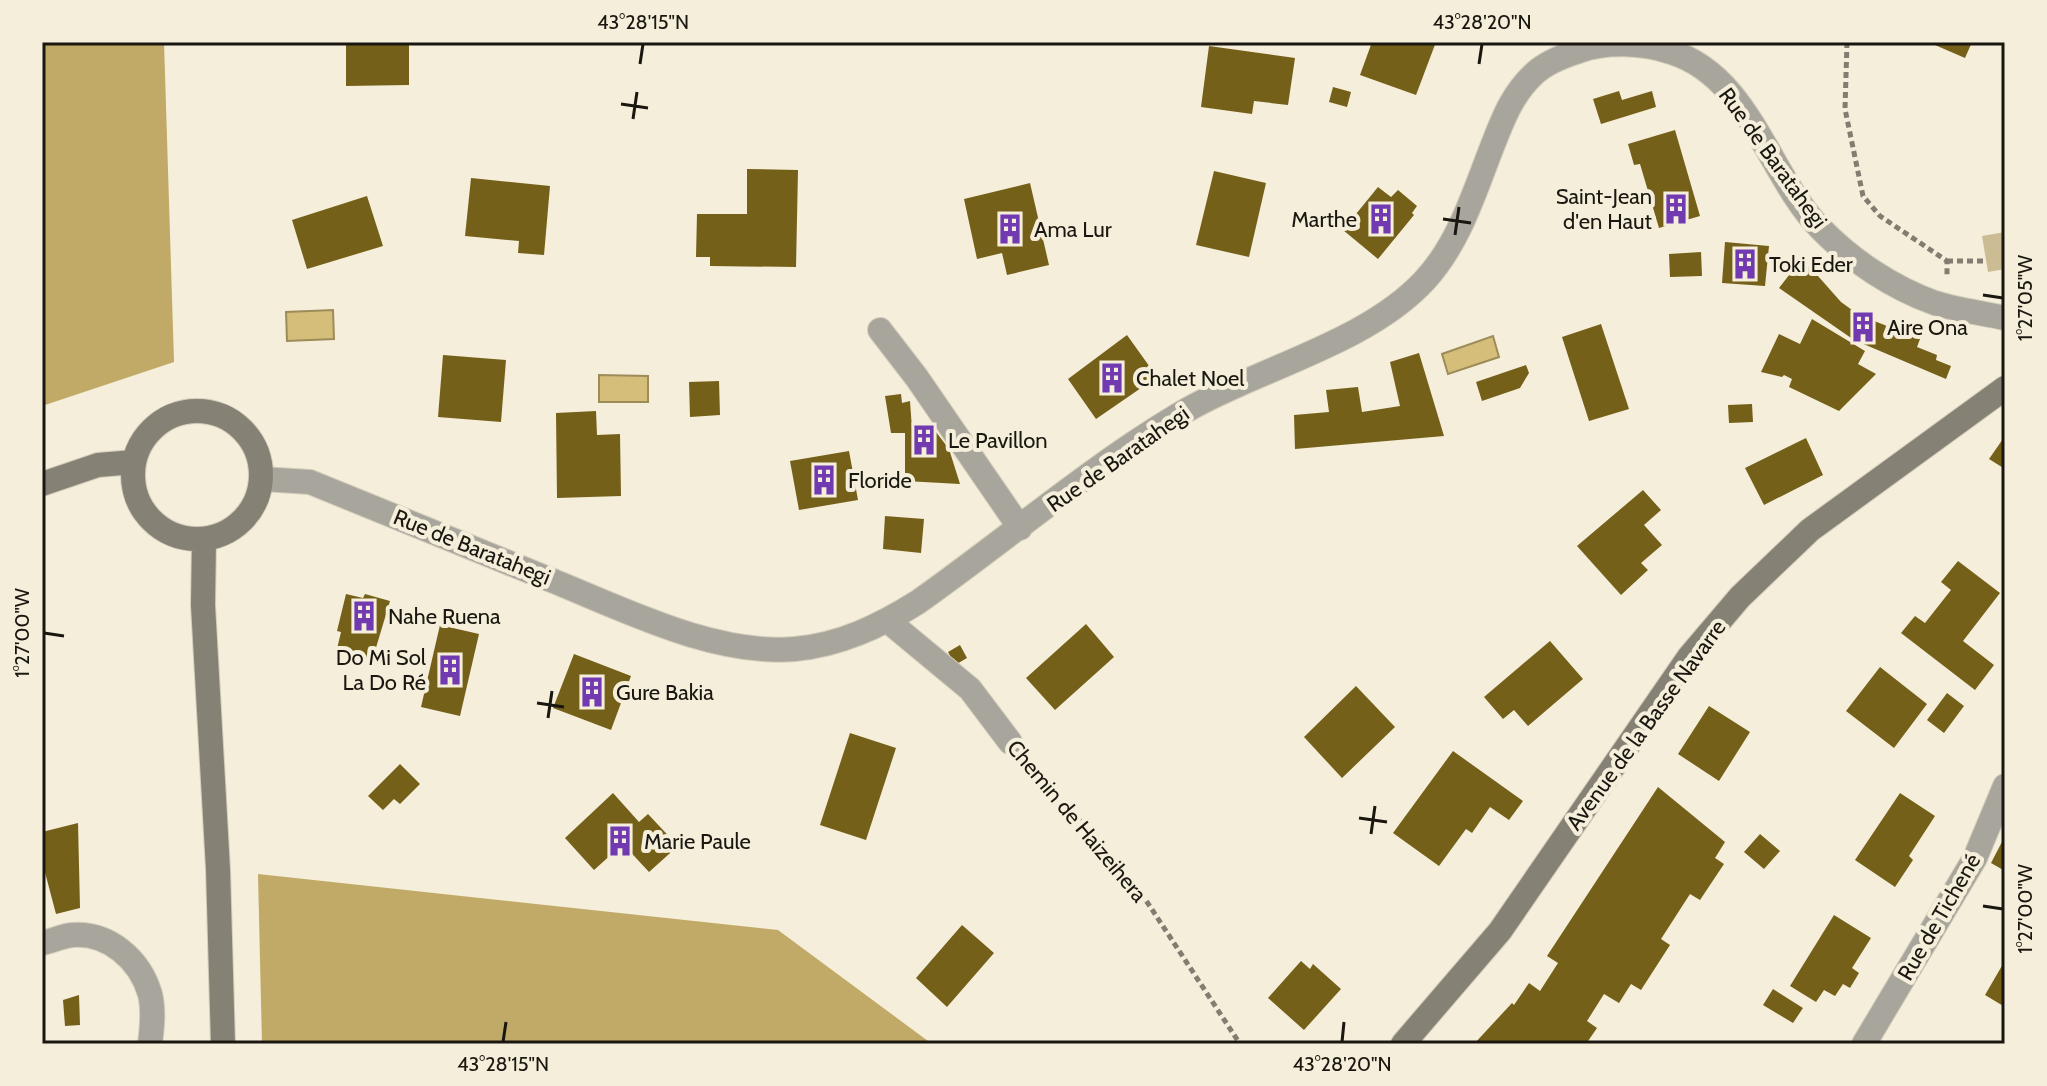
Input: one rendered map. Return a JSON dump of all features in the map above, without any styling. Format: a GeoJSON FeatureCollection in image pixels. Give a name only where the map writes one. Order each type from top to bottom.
{"type":"FeatureCollection","features":[{"type":"Feature","properties":{"kind":"street","name":"Rue de Baratahegi"},"geometry":{"type":"LineString","coordinates":[[262,479],[310,482],[647,618],[718,642],[756,648],[793,649],[825,645],[888,621],[1133,443],[1187,410],[1230,387],[1353,332],[1400,302],[1431,273],[1459,229],[1506,110],[1520,88],[1537,71],[1559,58],[1586,48],[1616,44],[1672,52],[1692,61],[1715,79],[1751,121],[1818,227],[1873,273],[1936,303],[2005,318]]}},
{"type":"Feature","properties":{"kind":"street"},"geometry":{"type":"LineString","coordinates":[[880,330],[917,378],[1020,528]]}},
{"type":"Feature","properties":{"kind":"street","name":"Avenue de la Basse Navarre"},"geometry":{"type":"LineString","coordinates":[[1403,1044],[1500,931],[1689,657],[1740,597],[1810,530],[2005,388]]}},
{"type":"Feature","properties":{"kind":"street"},"geometry":{"type":"LineString","coordinates":[[204,410],[228,417],[247,432],[259,454],[262,479],[254,508],[232,530],[204,540],[180,538],[158,527],[142,509],[133,486],[134,462],[143,440],[159,423],[180,412],[204,410]]}},
{"type":"Feature","properties":{"kind":"street"},"geometry":{"type":"LineString","coordinates":[[42,484],[98,465],[134,462]]}},
{"type":"Feature","properties":{"kind":"street"},"geometry":{"type":"LineString","coordinates":[[204,540],[203,605],[218,869],[223,1044]]}},
{"type":"Feature","properties":{"kind":"street","name":"Chemin de Haizeihera"},"geometry":{"type":"LineString","coordinates":[[888,621],[970,689],[1010,742]]}},
{"type":"Feature","properties":{"kind":"street","name":"Rue de Tichené"},"geometry":{"type":"LineString","coordinates":[[1864,1044],[1975,858],[2005,786]]}},
{"type":"Feature","properties":{"kind":"street"},"geometry":{"type":"LineString","coordinates":[[42,943],[73,935],[106,939],[132,960],[150,993],[153,1022],[150,1044]]}},
{"type":"Feature","properties":{"kind":"path"},"geometry":{"type":"LineString","coordinates":[[1847,42],[1845,109],[1863,196],[1880,216],[1947,261],[1986,261]]}},
{"type":"Feature","properties":{"kind":"path"},"geometry":{"type":"LineString","coordinates":[[1946,278],[1947,261]]}},
{"type":"Feature","properties":{"kind":"path","name":"Chemin de Haizeihera"},"geometry":{"type":"LineString","coordinates":[[1010,742],[1136,885],[1240,1044]]}},
{"type":"Feature","properties":{"kind":"shaded area"},"geometry":{"type":"Polygon","coordinates":[[[42,42],[164,42],[174,362],[42,406],[42,42]]]}},
{"type":"Feature","properties":{"kind":"shaded area"},"geometry":{"type":"Polygon","coordinates":[[[2005,232],[2005,269],[1988,272],[1982,236],[2005,232]]]}},
{"type":"Feature","properties":{"kind":"shaded area"},"geometry":{"type":"Polygon","coordinates":[[[333,310],[334,339],[287,341],[286,312],[333,310]]]}},
{"type":"Feature","properties":{"kind":"shaded area"},"geometry":{"type":"Polygon","coordinates":[[[1493,336],[1499,357],[1448,374],[1442,354],[1493,336]]]}},
{"type":"Feature","properties":{"kind":"shaded area"},"geometry":{"type":"Polygon","coordinates":[[[599,375],[648,376],[648,402],[599,402],[599,375]]]}},
{"type":"Feature","properties":{"kind":"shaded area"},"geometry":{"type":"Polygon","coordinates":[[[258,874],[778,930],[932,1044],[262,1044],[258,874]]]}},
{"type":"Feature","properties":{"kind":"building"},"geometry":{"type":"Polygon","coordinates":[[[346,42],[409,42],[409,85],[346,86],[346,42]]]}},
{"type":"Feature","properties":{"kind":"building"},"geometry":{"type":"Polygon","coordinates":[[[1372,42],[1436,42],[1416,95],[1360,75],[1372,42]]]}},
{"type":"Feature","properties":{"kind":"building"},"geometry":{"type":"Polygon","coordinates":[[[1928,42],[1972,42],[1965,58],[1928,42]]]}},
{"type":"Feature","properties":{"kind":"building"},"geometry":{"type":"Polygon","coordinates":[[[1209,46],[1295,58],[1288,105],[1254,101],[1252,114],[1201,107],[1209,46]]]}},
{"type":"Feature","properties":{"kind":"building"},"geometry":{"type":"Polygon","coordinates":[[[1333,87],[1351,92],[1347,107],[1329,102],[1333,87]]]}},
{"type":"Feature","properties":{"kind":"building"},"geometry":{"type":"Polygon","coordinates":[[[1619,91],[1622,100],[1652,91],[1656,107],[1601,124],[1593,99],[1619,91]]]}},
{"type":"Feature","properties":{"kind":"building"},"geometry":{"type":"Polygon","coordinates":[[[1675,130],[1700,216],[1659,228],[1640,164],[1634,165],[1628,144],[1675,130]]]}},
{"type":"Feature","properties":{"kind":"building"},"geometry":{"type":"Polygon","coordinates":[[[747,169],[798,170],[796,267],[710,266],[710,257],[696,257],[697,214],[747,214],[747,169]]]}},
{"type":"Feature","properties":{"kind":"building"},"geometry":{"type":"Polygon","coordinates":[[[1214,171],[1266,183],[1249,257],[1196,245],[1214,171]]]}},
{"type":"Feature","properties":{"kind":"building"},"geometry":{"type":"Polygon","coordinates":[[[471,178],[550,186],[544,255],[518,253],[519,241],[465,236],[471,178]]]}},
{"type":"Feature","properties":{"kind":"building"},"geometry":{"type":"Polygon","coordinates":[[[1030,183],[1049,265],[1007,275],[1002,253],[977,259],[964,199],[1030,183]]]}},
{"type":"Feature","properties":{"kind":"building","name":"Marthe"},"geometry":{"type":"Polygon","coordinates":[[[1378,187],[1391,197],[1398,190],[1417,206],[1412,213],[1414,215],[1378,259],[1343,230],[1378,187]]]}},
{"type":"Feature","properties":{"kind":"building"},"geometry":{"type":"Polygon","coordinates":[[[367,196],[383,246],[307,269],[292,220],[367,196]]]}},
{"type":"Feature","properties":{"kind":"building","name":"Toki Eder"},"geometry":{"type":"Polygon","coordinates":[[[1725,242],[1769,246],[1765,286],[1722,283],[1725,242]]]}},
{"type":"Feature","properties":{"kind":"building"},"geometry":{"type":"Polygon","coordinates":[[[1701,252],[1702,276],[1670,277],[1669,254],[1701,252]]]}},
{"type":"Feature","properties":{"kind":"building","name":"Aire Ona"},"geometry":{"type":"Polygon","coordinates":[[[1810,267],[1841,302],[1859,315],[1920,339],[1917,347],[1937,355],[1936,360],[1951,366],[1946,379],[1854,340],[1779,288],[1793,270],[1810,267]]]}},
{"type":"Feature","properties":{"kind":"building"},"geometry":{"type":"Polygon","coordinates":[[[1812,319],[1865,351],[1858,364],[1876,374],[1839,411],[1789,387],[1792,379],[1784,375],[1761,372],[1779,334],[1800,344],[1812,319]]]}},
{"type":"Feature","properties":{"kind":"building"},"geometry":{"type":"Polygon","coordinates":[[[1601,324],[1629,409],[1589,421],[1562,337],[1601,324]]]}},
{"type":"Feature","properties":{"kind":"building","name":"Chalet Noel"},"geometry":{"type":"Polygon","coordinates":[[[1127,335],[1157,377],[1096,419],[1068,379],[1127,335]]]}},
{"type":"Feature","properties":{"kind":"building"},"geometry":{"type":"Polygon","coordinates":[[[1419,353],[1444,436],[1295,449],[1294,415],[1329,412],[1326,390],[1358,387],[1362,412],[1400,406],[1390,362],[1419,353]]]}},
{"type":"Feature","properties":{"kind":"building"},"geometry":{"type":"Polygon","coordinates":[[[443,355],[506,360],[501,422],[438,417],[443,355]]]}},
{"type":"Feature","properties":{"kind":"building"},"geometry":{"type":"Polygon","coordinates":[[[1526,365],[1529,373],[1520,388],[1482,401],[1476,382],[1526,365]]]}},
{"type":"Feature","properties":{"kind":"building"},"geometry":{"type":"Polygon","coordinates":[[[719,381],[720,415],[690,417],[689,382],[719,381]]]}},
{"type":"Feature","properties":{"kind":"building","name":"Le Pavillon"},"geometry":{"type":"Polygon","coordinates":[[[901,394],[902,403],[910,401],[912,429],[933,428],[949,449],[960,484],[905,481],[905,433],[891,433],[885,396],[901,394]]]}},
{"type":"Feature","properties":{"kind":"building"},"geometry":{"type":"Polygon","coordinates":[[[1752,404],[1753,422],[1729,423],[1728,405],[1752,404]]]}},
{"type":"Feature","properties":{"kind":"building"},"geometry":{"type":"Polygon","coordinates":[[[596,411],[597,435],[620,434],[621,496],[557,498],[556,413],[596,411]]]}},
{"type":"Feature","properties":{"kind":"building"},"geometry":{"type":"Polygon","coordinates":[[[2005,436],[2005,469],[1989,459],[2005,436]]]}},
{"type":"Feature","properties":{"kind":"building"},"geometry":{"type":"Polygon","coordinates":[[[1806,438],[1823,475],[1764,505],[1745,468],[1806,438]]]}},
{"type":"Feature","properties":{"kind":"building","name":"Floride"},"geometry":{"type":"Polygon","coordinates":[[[849,451],[858,500],[799,510],[790,461],[849,451]]]}},
{"type":"Feature","properties":{"kind":"building"},"geometry":{"type":"Polygon","coordinates":[[[1643,490],[1661,510],[1644,525],[1662,545],[1641,563],[1648,570],[1621,595],[1577,546],[1643,490]]]}},
{"type":"Feature","properties":{"kind":"building"},"geometry":{"type":"Polygon","coordinates":[[[885,516],[924,519],[921,553],[883,549],[885,516]]]}},
{"type":"Feature","properties":{"kind":"building"},"geometry":{"type":"Polygon","coordinates":[[[1958,561],[2000,593],[1963,641],[1994,665],[1975,690],[1901,633],[1915,616],[1925,623],[1951,590],[1941,582],[1958,561]]]}},
{"type":"Feature","properties":{"kind":"building","name":"Nahe Ruena"},"geometry":{"type":"Polygon","coordinates":[[[346,594],[363,598],[365,594],[390,601],[372,661],[336,653],[341,632],[337,631],[346,594]]]}},
{"type":"Feature","properties":{"kind":"building"},"geometry":{"type":"Polygon","coordinates":[[[1086,624],[1114,657],[1055,710],[1026,678],[1086,624]]]}},
{"type":"Feature","properties":{"kind":"building","name":"Do Mi Sol La Do Ré"},"geometry":{"type":"Polygon","coordinates":[[[440,625],[479,634],[460,716],[421,707],[440,625]]]}},
{"type":"Feature","properties":{"kind":"building"},"geometry":{"type":"Polygon","coordinates":[[[1550,641],[1583,679],[1528,726],[1514,710],[1503,719],[1484,697],[1550,641]]]}},
{"type":"Feature","properties":{"kind":"building"},"geometry":{"type":"Polygon","coordinates":[[[960,645],[967,658],[955,665],[948,652],[960,645]]]}},
{"type":"Feature","properties":{"kind":"building","name":"Gure Bakia"},"geometry":{"type":"Polygon","coordinates":[[[574,654],[631,676],[611,730],[553,708],[574,654]]]}},
{"type":"Feature","properties":{"kind":"building"},"geometry":{"type":"Polygon","coordinates":[[[1880,667],[1927,704],[1894,748],[1846,711],[1880,667]]]}},
{"type":"Feature","properties":{"kind":"building"},"geometry":{"type":"Polygon","coordinates":[[[1356,686],[1395,727],[1342,778],[1304,737],[1356,686]]]}},
{"type":"Feature","properties":{"kind":"building"},"geometry":{"type":"Polygon","coordinates":[[[1947,693],[1964,706],[1944,733],[1927,720],[1947,693]]]}},
{"type":"Feature","properties":{"kind":"building"},"geometry":{"type":"Polygon","coordinates":[[[1709,706],[1750,732],[1719,781],[1678,754],[1709,706]]]}},
{"type":"Feature","properties":{"kind":"building"},"geometry":{"type":"Polygon","coordinates":[[[850,733],[896,748],[866,840],[820,825],[850,733]]]}},
{"type":"Feature","properties":{"kind":"building"},"geometry":{"type":"Polygon","coordinates":[[[1453,751],[1523,801],[1509,820],[1490,807],[1472,833],[1466,829],[1439,866],[1393,833],[1453,751]]]}},
{"type":"Feature","properties":{"kind":"building"},"geometry":{"type":"Polygon","coordinates":[[[400,764],[420,784],[400,804],[394,799],[383,810],[368,796],[400,764]]]}},
{"type":"Feature","properties":{"kind":"building"},"geometry":{"type":"Polygon","coordinates":[[[1658,787],[1725,842],[1715,858],[1724,864],[1700,900],[1690,894],[1661,939],[1670,945],[1641,990],[1631,984],[1619,1003],[1604,994],[1587,1021],[1597,1028],[1586,1044],[1474,1044],[1512,1003],[1514,1005],[1529,983],[1540,991],[1558,963],[1547,956],[1658,787]]]}},
{"type":"Feature","properties":{"kind":"building","name":"Marie Paule"},"geometry":{"type":"Polygon","coordinates":[[[613,793],[639,822],[648,814],[678,846],[649,872],[623,844],[594,870],[565,838],[613,793]]]}},
{"type":"Feature","properties":{"kind":"building"},"geometry":{"type":"Polygon","coordinates":[[[1900,793],[1935,816],[1909,856],[1913,860],[1895,887],[1855,860],[1900,793]]]}},
{"type":"Feature","properties":{"kind":"building"},"geometry":{"type":"Polygon","coordinates":[[[78,823],[80,908],[56,914],[42,861],[42,832],[78,823]]]}},
{"type":"Feature","properties":{"kind":"building"},"geometry":{"type":"Polygon","coordinates":[[[1760,834],[1780,851],[1764,869],[1744,852],[1760,834]]]}},
{"type":"Feature","properties":{"kind":"building"},"geometry":{"type":"Polygon","coordinates":[[[2005,836],[2005,871],[1991,863],[2005,836]]]}},
{"type":"Feature","properties":{"kind":"building"},"geometry":{"type":"Polygon","coordinates":[[[1834,915],[1871,938],[1852,968],[1859,973],[1850,988],[1843,984],[1835,996],[1824,990],[1816,1002],[1790,986],[1834,915]]]}},
{"type":"Feature","properties":{"kind":"building"},"geometry":{"type":"Polygon","coordinates":[[[962,925],[994,953],[947,1007],[916,978],[962,925]]]}},
{"type":"Feature","properties":{"kind":"building"},"geometry":{"type":"Polygon","coordinates":[[[1301,961],[1310,969],[1313,964],[1341,989],[1304,1030],[1268,998],[1301,961]]]}},
{"type":"Feature","properties":{"kind":"building"},"geometry":{"type":"Polygon","coordinates":[[[2005,965],[2005,1007],[1985,995],[2005,965]]]}},
{"type":"Feature","properties":{"kind":"building"},"geometry":{"type":"Polygon","coordinates":[[[1773,989],[1803,1008],[1793,1023],[1763,1005],[1773,989]]]}},
{"type":"Feature","properties":{"kind":"building"},"geometry":{"type":"Polygon","coordinates":[[[79,995],[80,1025],[65,1026],[63,1000],[79,995]]]}},
{"type":"Feature","properties":{"kind":"place","name":"Saint-Jean d'en Haut"},"geometry":{"type":"Point","coordinates":[1676,209]}},
{"type":"Feature","properties":{"kind":"place","name":"Marthe"},"geometry":{"type":"Point","coordinates":[1381,219]}},
{"type":"Feature","properties":{"kind":"place","name":"Ama Lur"},"geometry":{"type":"Point","coordinates":[1010,229]}},
{"type":"Feature","properties":{"kind":"place","name":"Toki Eder"},"geometry":{"type":"Point","coordinates":[1745,264]}},
{"type":"Feature","properties":{"kind":"place","name":"Aire Ona"},"geometry":{"type":"Point","coordinates":[1863,327]}},
{"type":"Feature","properties":{"kind":"place","name":"Chalet Noel"},"geometry":{"type":"Point","coordinates":[1112,378]}},
{"type":"Feature","properties":{"kind":"place","name":"Le Pavillon"},"geometry":{"type":"Point","coordinates":[924,440]}},
{"type":"Feature","properties":{"kind":"place","name":"Floride"},"geometry":{"type":"Point","coordinates":[824,480]}},
{"type":"Feature","properties":{"kind":"place","name":"Nahe Ruena"},"geometry":{"type":"Point","coordinates":[364,616]}},
{"type":"Feature","properties":{"kind":"place","name":"Do Mi Sol La Do Ré"},"geometry":{"type":"Point","coordinates":[450,670]}},
{"type":"Feature","properties":{"kind":"place","name":"Gure Bakia"},"geometry":{"type":"Point","coordinates":[592,692]}},
{"type":"Feature","properties":{"kind":"place","name":"Marie Paule"},"geometry":{"type":"Point","coordinates":[620,841]}}]}
